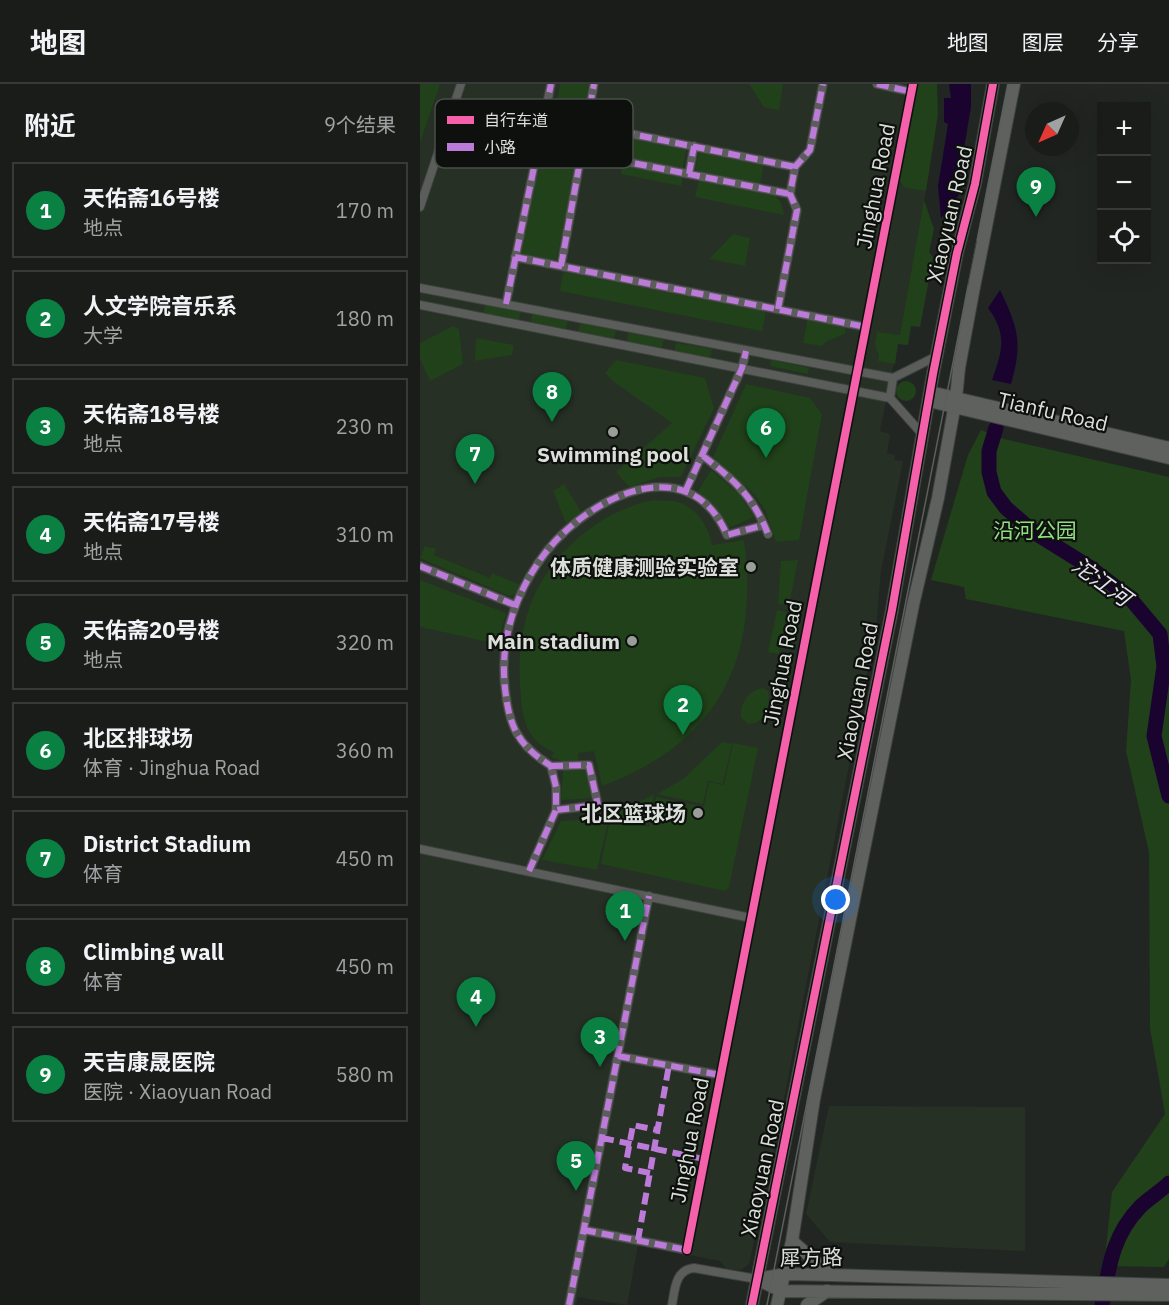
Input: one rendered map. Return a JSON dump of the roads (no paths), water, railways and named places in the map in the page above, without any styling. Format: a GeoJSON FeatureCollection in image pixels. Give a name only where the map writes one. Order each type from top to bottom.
{"type":"FeatureCollection","features":[{"type":"Feature","properties":{"kind":"street"},"geometry":{"type":"LineString","coordinates":[[457,99],[462,84]]}},
{"type":"Feature","properties":{"kind":"street"},"geometry":{"type":"LineString","coordinates":[[548,99],[551,84]]}},
{"type":"Feature","properties":{"kind":"street"},"geometry":{"type":"LineString","coordinates":[[591,99],[594,84]]}},
{"type":"Feature","properties":{"kind":"street"},"geometry":{"type":"LineString","coordinates":[[778,309],[797,210],[790,194],[795,167],[810,150],[823,84]]}},
{"type":"Feature","properties":{"kind":"street"},"geometry":{"type":"LineString","coordinates":[[877,84],[913,88]]}},
{"type":"Feature","properties":{"kind":"street","name":"Xiaoyuan Road"},"geometry":{"type":"LineString","coordinates":[[752,1305],[892,610],[937,356],[957,253],[980,162],[993,84]]}},
{"type":"Feature","properties":{"kind":"street","name":"Xiaoyuan Road"},"geometry":{"type":"LineString","coordinates":[[777,1305],[792,1241],[814,1099],[913,605],[938,498],[959,368],[1014,84]]}},
{"type":"Feature","properties":{"kind":"street","name":"Jinghua Road"},"geometry":{"type":"LineString","coordinates":[[584,1230],[687,1250],[913,88]]}},
{"type":"Feature","properties":{"kind":"street"},"geometry":{"type":"LineString","coordinates":[[633,133],[795,167]]}},
{"type":"Feature","properties":{"kind":"street"},"geometry":{"type":"LineString","coordinates":[[689,174],[694,146]]}},
{"type":"Feature","properties":{"kind":"street"},"geometry":{"type":"LineString","coordinates":[[633,160],[790,194]]}},
{"type":"Feature","properties":{"kind":"street"},"geometry":{"type":"LineString","coordinates":[[420,207],[435,164]]}},
{"type":"Feature","properties":{"kind":"street"},"geometry":{"type":"LineString","coordinates":[[506,304],[534,168]]}},
{"type":"Feature","properties":{"kind":"street"},"geometry":{"type":"LineString","coordinates":[[561,266],[578,168]]}},
{"type":"Feature","properties":{"kind":"street"},"geometry":{"type":"LineString","coordinates":[[516,257],[866,327]]}},
{"type":"Feature","properties":{"kind":"street"},"geometry":{"type":"LineString","coordinates":[[420,288],[893,378],[937,356]]}},
{"type":"Feature","properties":{"kind":"street"},"geometry":{"type":"LineString","coordinates":[[420,305],[890,398],[923,435]]}},
{"type":"Feature","properties":{"kind":"street"},"geometry":{"type":"LineString","coordinates":[[686,490],[742,368],[746,351]]}},
{"type":"Feature","properties":{"kind":"street"},"geometry":{"type":"LineString","coordinates":[[890,398],[893,378]]}},
{"type":"Feature","properties":{"kind":"street","name":"Tianfu Road"},"geometry":{"type":"LineString","coordinates":[[930,396],[1169,458]]}},
{"type":"Feature","properties":{"kind":"street","name":"Tianfu Road"},"geometry":{"type":"LineString","coordinates":[[955,402],[1169,448]]}},
{"type":"Feature","properties":{"kind":"street"},"geometry":{"type":"LineString","coordinates":[[556,810],[598,805],[589,765],[551,766],[526,748],[514,731],[507,707],[504,676],[507,632],[515,605],[538,562],[555,541],[596,508],[618,495],[660,486],[686,490],[709,508],[719,519],[728,535],[766,529],[746,492],[703,456]]}},
{"type":"Feature","properties":{"kind":"street"},"geometry":{"type":"LineString","coordinates":[[420,566],[515,605]]}},
{"type":"Feature","properties":{"kind":"street"},"geometry":{"type":"LineString","coordinates":[[529,871],[556,810],[556,787],[551,766]]}},
{"type":"Feature","properties":{"kind":"street"},"geometry":{"type":"LineString","coordinates":[[420,849],[751,918]]}},
{"type":"Feature","properties":{"kind":"street"},"geometry":{"type":"LineString","coordinates":[[569,1305],[650,896]]}},
{"type":"Feature","properties":{"kind":"street"},"geometry":{"type":"LineString","coordinates":[[618,1056],[720,1075]]}},
{"type":"Feature","properties":{"kind":"street"},"geometry":{"type":"LineString","coordinates":[[792,1241],[831,1275]]}},
{"type":"Feature","properties":{"kind":"street"},"geometry":{"type":"LineString","coordinates":[[672,1305],[678,1277],[685,1270],[694,1268],[757,1279]]}},
{"type":"Feature","properties":{"kind":"street","name":"犀方路"},"geometry":{"type":"LineString","coordinates":[[757,1279],[786,1274],[1124,1290],[1168,1287]]}},
{"type":"Feature","properties":{"kind":"street","name":"犀方路"},"geometry":{"type":"LineString","coordinates":[[757,1279],[781,1291],[1064,1299],[1099,1289]]}},
{"type":"Feature","properties":{"kind":"street"},"geometry":{"type":"LineString","coordinates":[[807,1305],[827,1291]]}},
{"type":"Feature","properties":{"kind":"waterway","name":"沱江河"},"geometry":{"type":"LineString","coordinates":[[996,428],[989,451],[989,472],[994,492],[1006,508],[1035,533],[1088,566],[1129,597],[1160,634],[1164,666],[1154,736],[1169,796]]}},
{"type":"Feature","properties":{"kind":"waterway","name":"沱江河"},"geometry":{"type":"LineString","coordinates":[[1102,1305],[1113,1253],[1123,1229],[1140,1207],[1169,1183]]}},
{"type":"Feature","properties":{"kind":"tram line"},"geometry":{"type":"LineString","coordinates":[[767,1305],[1008,84]]}},
{"type":"Feature","properties":{"kind":"place","name":"天吉康晟医院"},"geometry":{"type":"Point","coordinates":[1036,217]}},
{"type":"Feature","properties":{"kind":"place","name":"Climbing wall"},"geometry":{"type":"Point","coordinates":[552,422]}},
{"type":"Feature","properties":{"kind":"place","name":"Swimming pool"},"geometry":{"type":"Point","coordinates":[613,432]}},
{"type":"Feature","properties":{"kind":"place","name":"北区排球场"},"geometry":{"type":"Point","coordinates":[766,458]}},
{"type":"Feature","properties":{"kind":"place","name":"District Stadium"},"geometry":{"type":"Point","coordinates":[475,484]}},
{"type":"Feature","properties":{"kind":"place","name":"体质健康测验实验室"},"geometry":{"type":"Point","coordinates":[751,567]}},
{"type":"Feature","properties":{"kind":"place","name":"Main stadium"},"geometry":{"type":"Point","coordinates":[632,641]}},
{"type":"Feature","properties":{"kind":"place","name":"人文学院音乐系"},"geometry":{"type":"Point","coordinates":[683,735]}},
{"type":"Feature","properties":{"kind":"place","name":"北区篮球场"},"geometry":{"type":"Point","coordinates":[698,813]}},
{"type":"Feature","properties":{"kind":"place","name":"天佑斋16号楼"},"geometry":{"type":"Point","coordinates":[625,941]}},
{"type":"Feature","properties":{"kind":"place","name":"天佑斋17号楼"},"geometry":{"type":"Point","coordinates":[476,1027]}},
{"type":"Feature","properties":{"kind":"place","name":"天佑斋18号楼"},"geometry":{"type":"Point","coordinates":[600,1067]}},
{"type":"Feature","properties":{"kind":"place","name":"天佑斋20号楼"},"geometry":{"type":"Point","coordinates":[576,1191]}},
{"type":"Feature","properties":{"kind":"park label","name":"沿河公园"},"geometry":{"type":"Point","coordinates":[1035,530]}}]}
